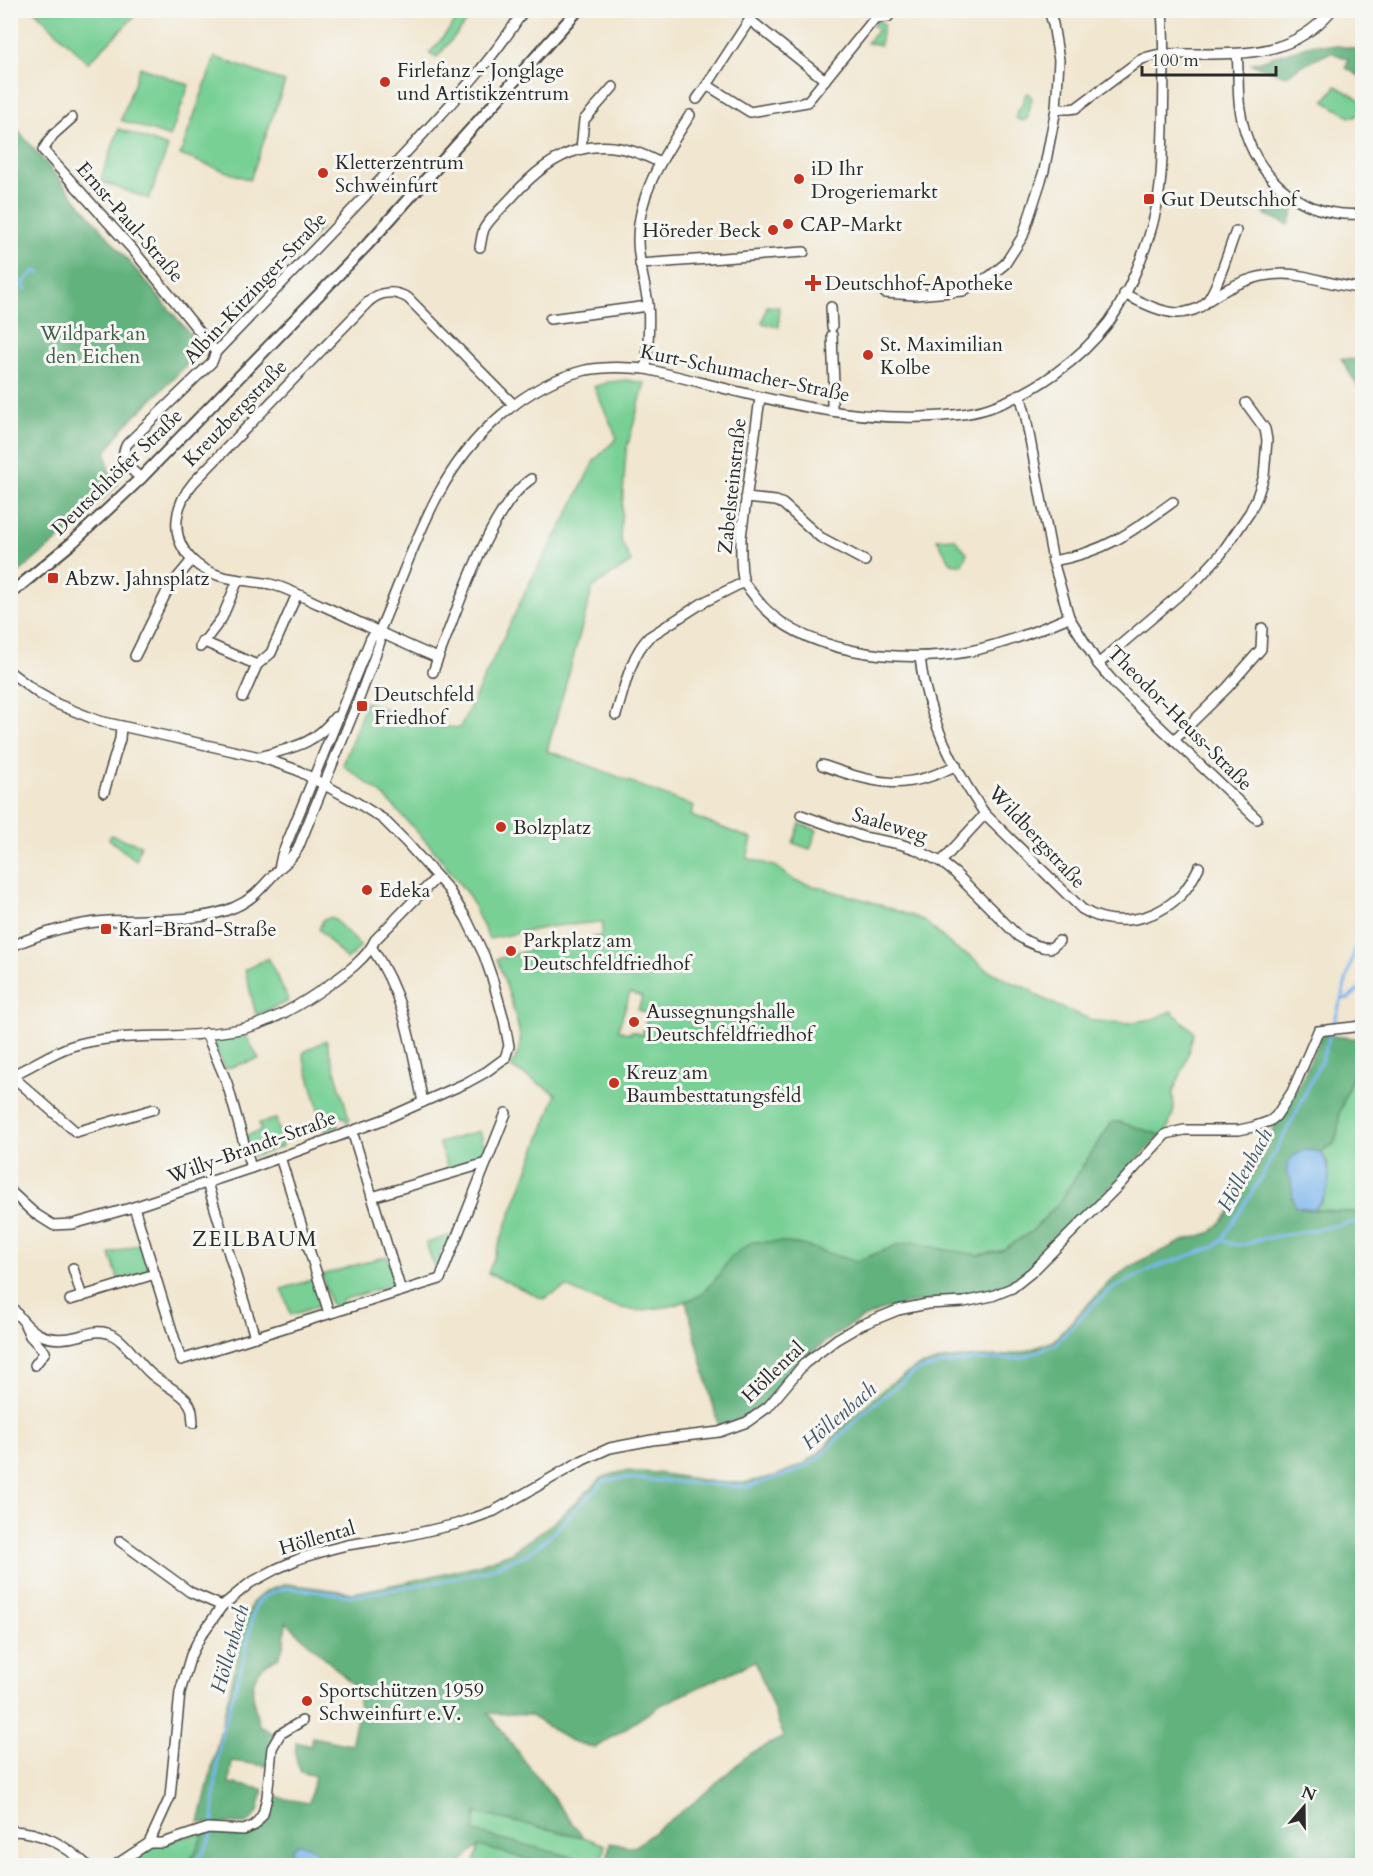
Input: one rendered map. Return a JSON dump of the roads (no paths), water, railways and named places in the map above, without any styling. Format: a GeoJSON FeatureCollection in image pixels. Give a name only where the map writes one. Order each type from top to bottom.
{"type":"FeatureCollection","features":[{"type":"Feature","properties":{"kind":"main road","name":"Deutschhöfer Straße"},"geometry":{"type":"LineString","coordinates":[[10,594],[73,542],[141,478],[367,245],[578,10]]}},
{"type":"Feature","properties":{"kind":"street","name":"Albin-Kitzinger-Straße"},"geometry":{"type":"LineString","coordinates":[[141,478],[125,463],[123,454],[128,444],[212,362],[216,352],[367,195],[472,81],[524,10]]}},
{"type":"Feature","properties":{"kind":"street"},"geometry":{"type":"LineString","coordinates":[[697,99],[756,10]]}},
{"type":"Feature","properties":{"kind":"street"},"geometry":{"type":"LineString","coordinates":[[885,292],[915,295],[963,291],[989,277],[1005,264],[1023,236],[1044,171],[1056,109],[1059,60],[1053,24],[1048,10]]}},
{"type":"Feature","properties":{"kind":"street","name":"Kurt-Schumacher-Straße"},"geometry":{"type":"LineString","coordinates":[[10,947],[44,934],[80,925],[105,921],[177,918],[218,913],[236,907],[252,897],[291,859],[298,848],[324,785],[380,642],[379,632],[425,520],[443,486],[472,445],[514,405],[548,385],[586,370],[626,367],[646,369],[760,398],[832,411],[900,417],[969,413],[988,408],[1050,377],[1090,343],[1110,320],[1144,249],[1153,222],[1159,197],[1165,54],[1162,10]]}},
{"type":"Feature","properties":{"kind":"street"},"geometry":{"type":"LineString","coordinates":[[1056,109],[1076,108],[1140,60],[1151,56],[1237,54],[1289,44],[1320,25],[1332,10]]}},
{"type":"Feature","properties":{"kind":"street"},"geometry":{"type":"LineString","coordinates":[[707,85],[750,112],[807,102],[875,18],[890,14]]}},
{"type":"Feature","properties":{"kind":"street"},"geometry":{"type":"LineString","coordinates":[[750,20],[825,81]]}},
{"type":"Feature","properties":{"kind":"street"},"geometry":{"type":"LineString","coordinates":[[1237,54],[1239,104],[1243,123],[1250,144],[1263,168],[1272,179],[1298,201],[1335,214],[1362,214]]}},
{"type":"Feature","properties":{"kind":"street"},"geometry":{"type":"LineString","coordinates":[[581,148],[584,120],[614,87]]}},
{"type":"Feature","properties":{"kind":"street"},"geometry":{"type":"LineString","coordinates":[[646,369],[648,306],[640,264],[638,238],[642,210],[650,183],[660,163],[690,115]]}},
{"type":"Feature","properties":{"kind":"street","name":"Ernst-Paul-Straße"},"geometry":{"type":"LineString","coordinates":[[72,118],[53,135],[44,150],[134,251],[216,352]]}},
{"type":"Feature","properties":{"kind":"street"},"geometry":{"type":"LineString","coordinates":[[480,247],[484,229],[525,182],[555,159],[581,148],[612,147],[632,151],[660,163]]}},
{"type":"Feature","properties":{"kind":"street"},"geometry":{"type":"LineString","coordinates":[[1207,302],[1236,231]]}},
{"type":"Feature","properties":{"kind":"street"},"geometry":{"type":"LineString","coordinates":[[640,264],[804,252]]}},
{"type":"Feature","properties":{"kind":"street"},"geometry":{"type":"LineString","coordinates":[[1124,294],[1153,307],[1176,313],[1197,309],[1234,285],[1264,276],[1295,274],[1343,287],[1362,288]]}},
{"type":"Feature","properties":{"kind":"street","name":"Kreuzbergstraße"},"geometry":{"type":"LineString","coordinates":[[192,560],[181,545],[177,530],[179,507],[187,490],[377,295],[389,292],[408,298],[514,405]]}},
{"type":"Feature","properties":{"kind":"street"},"geometry":{"type":"LineString","coordinates":[[550,319],[648,306]]}},
{"type":"Feature","properties":{"kind":"street"},"geometry":{"type":"LineString","coordinates":[[831,307],[834,384]]}},
{"type":"Feature","properties":{"kind":"street","name":"Theodor-Heuss-Straße"},"geometry":{"type":"LineString","coordinates":[[1020,394],[1053,561],[1069,617],[1098,664],[1135,704],[1257,819]]}},
{"type":"Feature","properties":{"kind":"street"},"geometry":{"type":"LineString","coordinates":[[832,397],[832,411]]}},
{"type":"Feature","properties":{"kind":"street","name":"Zabelsteinstraße"},"geometry":{"type":"LineString","coordinates":[[760,398],[741,537],[741,553],[744,582],[773,616],[806,635],[832,645],[861,653],[893,657],[920,657],[965,652],[1005,642],[1069,617]]}},
{"type":"Feature","properties":{"kind":"street"},"geometry":{"type":"LineString","coordinates":[[1098,664],[1199,578],[1221,554],[1250,512],[1264,476],[1267,440],[1265,429],[1246,403]]}},
{"type":"Feature","properties":{"kind":"street"},"geometry":{"type":"LineString","coordinates":[[433,672],[482,548],[509,502],[531,479]]}},
{"type":"Feature","properties":{"kind":"street"},"geometry":{"type":"LineString","coordinates":[[746,498],[776,501],[783,504],[825,540],[865,561]]}},
{"type":"Feature","properties":{"kind":"street"},"geometry":{"type":"LineString","coordinates":[[1053,561],[1092,552],[1117,541],[1173,502]]}},
{"type":"Feature","properties":{"kind":"street"},"geometry":{"type":"LineString","coordinates":[[135,656],[168,589],[192,560],[216,575],[272,585],[297,594],[438,658]]}},
{"type":"Feature","properties":{"kind":"street"},"geometry":{"type":"LineString","coordinates":[[238,580],[222,618],[201,644],[257,665]]}},
{"type":"Feature","properties":{"kind":"street"},"geometry":{"type":"LineString","coordinates":[[616,715],[637,654],[643,644],[704,602],[744,582]]}},
{"type":"Feature","properties":{"kind":"street"},"geometry":{"type":"LineString","coordinates":[[243,697],[257,665],[271,653],[297,594]]}},
{"type":"Feature","properties":{"kind":"street"},"geometry":{"type":"LineString","coordinates":[[1174,740],[1227,688],[1261,649],[1263,628]]}},
{"type":"Feature","properties":{"kind":"street","name":"Kurt-Schumacher-Straße"},"geometry":{"type":"LineString","coordinates":[[279,869],[282,855],[370,638],[379,632]]}},
{"type":"Feature","properties":{"kind":"street","name":"Wildbergstraße"},"geometry":{"type":"LineString","coordinates":[[920,657],[924,687],[941,736],[985,814],[1082,909],[1101,919],[1142,918],[1158,911],[1182,894],[1199,867]]}},
{"type":"Feature","properties":{"kind":"street"},"geometry":{"type":"LineString","coordinates":[[10,672],[57,704],[89,717],[260,757],[297,770],[383,819],[437,877],[375,940],[372,948],[343,975],[293,1008],[245,1028],[206,1033],[112,1038],[73,1046],[53,1053],[11,1076],[76,1132],[154,1109]]}},
{"type":"Feature","properties":{"kind":"street"},"geometry":{"type":"LineString","coordinates":[[260,757],[309,741],[327,727],[343,707]]}},
{"type":"Feature","properties":{"kind":"street"},"geometry":{"type":"LineString","coordinates":[[104,792],[120,739],[121,726]]}},
{"type":"Feature","properties":{"kind":"street"},"geometry":{"type":"LineString","coordinates":[[822,765],[858,778],[887,783],[909,782],[930,777],[956,765]]}},
{"type":"Feature","properties":{"kind":"street","name":"Saaleweg"},"geometry":{"type":"LineString","coordinates":[[801,815],[863,837],[915,849],[941,862],[985,814]]}},
{"type":"Feature","properties":{"kind":"street"},"geometry":{"type":"LineString","coordinates":[[941,862],[1026,942],[1051,948],[1059,941]]}},
{"type":"Feature","properties":{"kind":"street","name":"Willy-Brandt-Straße"},"geometry":{"type":"LineString","coordinates":[[10,1191],[34,1213],[53,1225],[73,1224],[207,1183],[352,1131],[466,1083],[495,1066],[505,1058],[508,1046],[504,1020],[484,956],[459,904],[437,877]]}},
{"type":"Feature","properties":{"kind":"street"},"geometry":{"type":"LineString","coordinates":[[372,948],[389,975],[401,1004],[423,1102]]}},
{"type":"Feature","properties":{"kind":"street","name":"Höllental"},"geometry":{"type":"LineString","coordinates":[[149,1843],[170,1797],[176,1719],[186,1670],[200,1637],[222,1606],[250,1583],[301,1558],[347,1545],[405,1536],[466,1521],[494,1511],[583,1460],[610,1448],[652,1440],[719,1432],[747,1422],[768,1407],[804,1364],[837,1339],[861,1325],[898,1310],[927,1304],[973,1300],[1012,1288],[1032,1272],[1120,1184],[1166,1134],[1184,1130],[1239,1130],[1270,1121],[1292,1092],[1318,1031],[1362,1026]]}},
{"type":"Feature","properties":{"kind":"street"},"geometry":{"type":"LineString","coordinates":[[206,1033],[227,1083],[251,1168]]}},
{"type":"Feature","properties":{"kind":"street"},"geometry":{"type":"LineString","coordinates":[[134,1207],[181,1360],[440,1279],[506,1113]]}},
{"type":"Feature","properties":{"kind":"street"},"geometry":{"type":"LineString","coordinates":[[352,1131],[401,1291]]}},
{"type":"Feature","properties":{"kind":"street"},"geometry":{"type":"LineString","coordinates":[[280,1157],[329,1313]]}},
{"type":"Feature","properties":{"kind":"street"},"geometry":{"type":"LineString","coordinates":[[372,1197],[486,1163]]}},
{"type":"Feature","properties":{"kind":"street"},"geometry":{"type":"LineString","coordinates":[[207,1183],[255,1337]]}},
{"type":"Feature","properties":{"kind":"street"},"geometry":{"type":"LineString","coordinates":[[73,1268],[82,1297]]}},
{"type":"Feature","properties":{"kind":"street"},"geometry":{"type":"LineString","coordinates":[[70,1300],[155,1275]]}},
{"type":"Feature","properties":{"kind":"street"},"geometry":{"type":"LineString","coordinates":[[10,1304],[24,1323],[30,1336],[45,1352],[35,1365]]}},
{"type":"Feature","properties":{"kind":"street"},"geometry":{"type":"LineString","coordinates":[[24,1323],[39,1334],[52,1339],[64,1339],[99,1331],[115,1336],[151,1375],[186,1398],[192,1409],[193,1423]]}},
{"type":"Feature","properties":{"kind":"street"},"geometry":{"type":"LineString","coordinates":[[120,1541],[190,1592],[222,1606]]}},
{"type":"Feature","properties":{"kind":"street"},"geometry":{"type":"LineString","coordinates":[[114,1866],[149,1843],[163,1843],[208,1828],[244,1830],[255,1825],[263,1814],[267,1797],[272,1748],[280,1734],[302,1721]]}},
{"type":"Feature","properties":{"kind":"street"},"geometry":{"type":"LineString","coordinates":[[10,1831],[42,1835],[63,1846],[88,1866]]}},
{"type":"Feature","properties":{"kind":"water"},"geometry":{"type":"Polygon","coordinates":[[[1304,1150],[1321,1152],[1328,1167],[1327,1190],[1313,1209],[1296,1207],[1290,1177],[1287,1176],[1290,1160],[1304,1150]]]}},
{"type":"Feature","properties":{"kind":"water"},"geometry":{"type":"Polygon","coordinates":[[[297,1844],[306,1845],[314,1850],[318,1856],[317,1865],[304,1864],[291,1856],[292,1849],[297,1844]]]}},
{"type":"Feature","properties":{"kind":"waterway"},"geometry":{"type":"LineString","coordinates":[[26,289],[22,284],[35,271],[40,273]]}},
{"type":"Feature","properties":{"kind":"waterway","name":"Höllenbach"},"geometry":{"type":"LineString","coordinates":[[193,1866],[207,1846],[212,1833],[218,1754],[223,1727],[244,1659],[255,1607],[265,1596],[288,1588],[354,1596],[452,1579],[488,1570],[529,1553],[549,1537],[604,1481],[621,1478],[747,1487],[796,1471],[816,1460],[864,1412],[916,1371],[942,1364],[974,1360],[1023,1358],[1055,1344],[1112,1289],[1153,1268],[1214,1247],[1222,1240],[1258,1183],[1322,1059],[1362,923]]}},
{"type":"Feature","properties":{"kind":"waterway"},"geometry":{"type":"LineString","coordinates":[[1342,999],[1349,998],[1362,987]]}},
{"type":"Feature","properties":{"kind":"waterway"},"geometry":{"type":"LineString","coordinates":[[1222,1240],[1243,1245],[1256,1240],[1362,1221]]}},
{"type":"Feature","properties":{"kind":"place","name":"Firlefanz - Jonglage und Artistikzentrum"},"geometry":{"type":"Point","coordinates":[385,82]}},
{"type":"Feature","properties":{"kind":"place","name":"Kletterzentrum Schweinfurt"},"geometry":{"type":"Point","coordinates":[323,173]}},
{"type":"Feature","properties":{"kind":"place","name":"iD Ihr Drogeriemarkt"},"geometry":{"type":"Point","coordinates":[799,179]}},
{"type":"Feature","properties":{"kind":"place","name":"Gut Deutschhof"},"geometry":{"type":"Point","coordinates":[1149,199]}},
{"type":"Feature","properties":{"kind":"place","name":"CAP-Markt"},"geometry":{"type":"Point","coordinates":[788,224]}},
{"type":"Feature","properties":{"kind":"place","name":"Höreder Beck"},"geometry":{"type":"Point","coordinates":[773,230]}},
{"type":"Feature","properties":{"kind":"place","name":"Deutschhof-Apotheke"},"geometry":{"type":"Point","coordinates":[813,283]}},
{"type":"Feature","properties":{"kind":"place","name":"St. Maximilian Kolbe"},"geometry":{"type":"Point","coordinates":[868,355]}},
{"type":"Feature","properties":{"kind":"place","name":"Abzw. Jahnsplatz"},"geometry":{"type":"Point","coordinates":[53,578]}},
{"type":"Feature","properties":{"kind":"place","name":"Deutschfeld Friedhof"},"geometry":{"type":"Point","coordinates":[362,706]}},
{"type":"Feature","properties":{"kind":"place","name":"Bolzplatz"},"geometry":{"type":"Point","coordinates":[501,827]}},
{"type":"Feature","properties":{"kind":"place","name":"Edeka"},"geometry":{"type":"Point","coordinates":[367,890]}},
{"type":"Feature","properties":{"kind":"place","name":"Karl-Brand-Straße"},"geometry":{"type":"Point","coordinates":[106,929]}},
{"type":"Feature","properties":{"kind":"place","name":"Parkplatz am Deutschfeldfriedhof"},"geometry":{"type":"Point","coordinates":[511,951]}},
{"type":"Feature","properties":{"kind":"place","name":"Aussegnungshalle Deutschfeldfriedhof"},"geometry":{"type":"Point","coordinates":[634,1022]}},
{"type":"Feature","properties":{"kind":"place","name":"Kreuz am Baumbesttatungsfeld"},"geometry":{"type":"Point","coordinates":[614,1083]}},
{"type":"Feature","properties":{"kind":"place","name":"Sportschützen 1959 Schweinfurt e.V."},"geometry":{"type":"Point","coordinates":[307,1701]}},
{"type":"Feature","properties":{"kind":"district","name":"ZEILBAUM"},"geometry":{"type":"Point","coordinates":[255,1239]}},
{"type":"Feature","properties":{"kind":"park label","name":"Wildpark an den Eichen"},"geometry":{"type":"Point","coordinates":[93,344]}}]}
